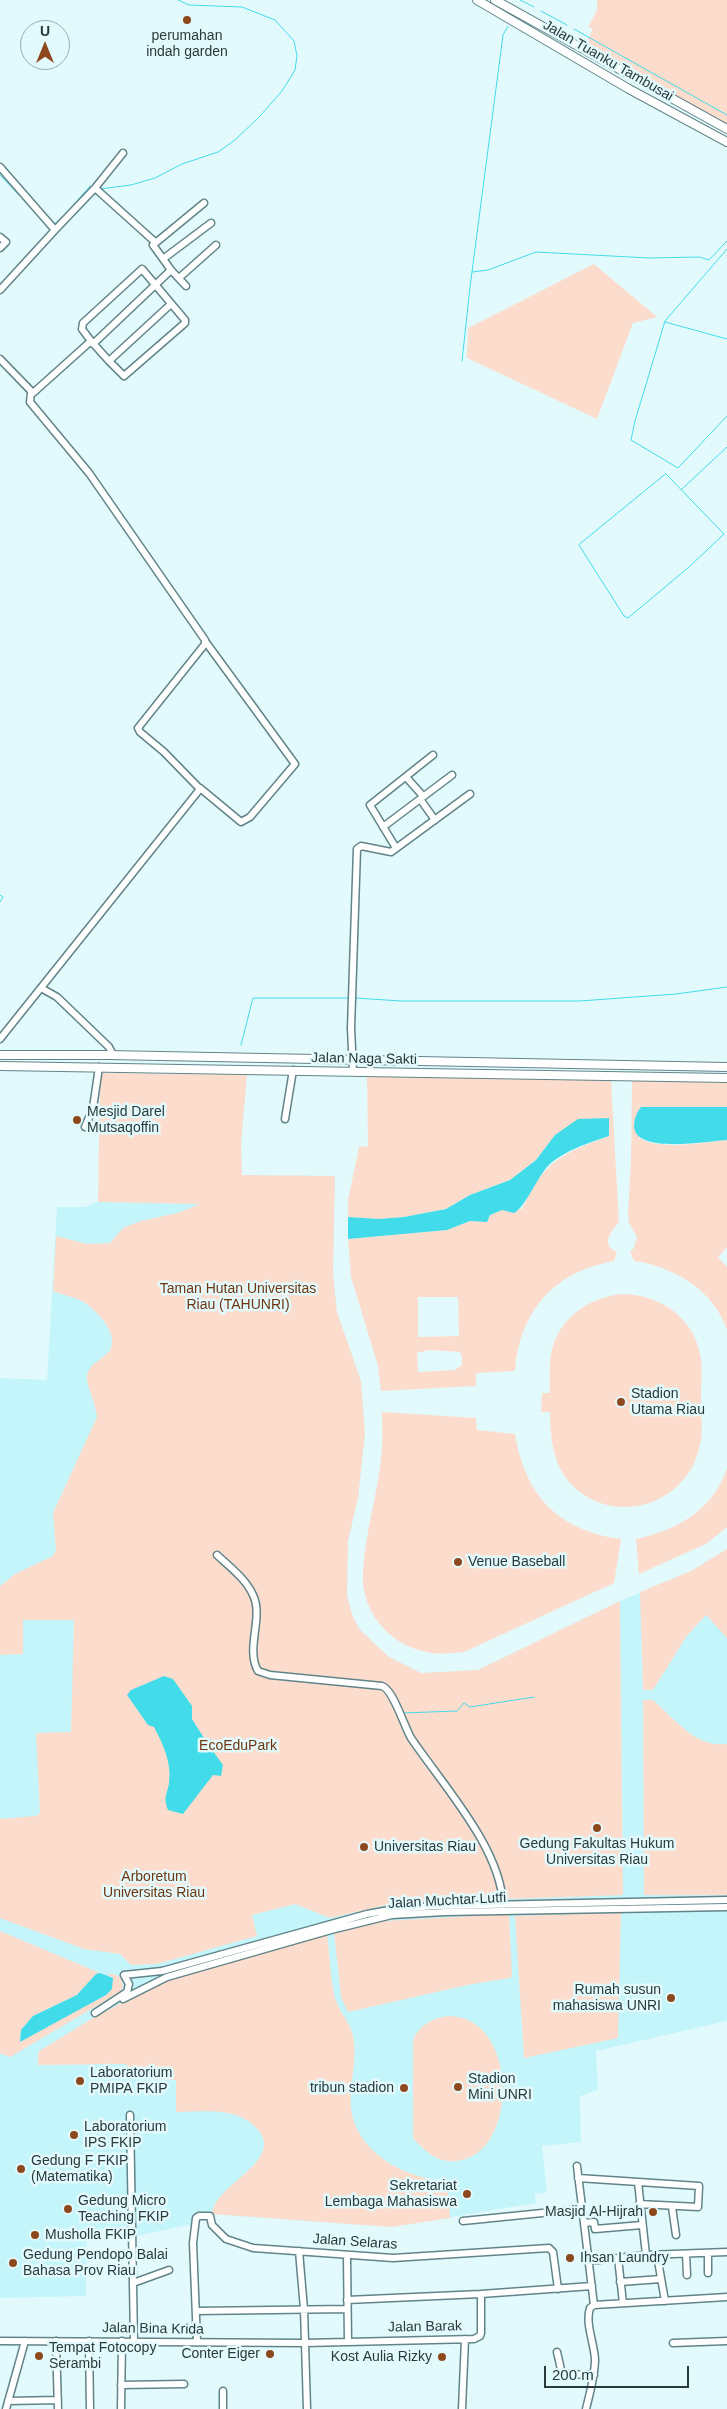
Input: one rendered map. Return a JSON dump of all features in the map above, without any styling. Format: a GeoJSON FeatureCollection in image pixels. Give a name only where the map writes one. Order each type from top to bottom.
{"type":"FeatureCollection","features":[{"type":"Feature","properties":{"kind":"main road","name":"Jalan Tuanku Tambusai"},"geometry":{"type":"LineString","coordinates":[[477,0],[629,89],[727,142]]}},
{"type":"Feature","properties":{"kind":"main road","name":"Jalan Tuanku Tambusai"},"geometry":{"type":"LineString","coordinates":[[495,0],[727,129]]}},
{"type":"Feature","properties":{"kind":"main road"},"geometry":{"type":"LineString","coordinates":[[629,89],[634,78]]}},
{"type":"Feature","properties":{"kind":"main road","name":"Jalan Naga Sakti"},"geometry":{"type":"LineString","coordinates":[[0,1055],[113,1055],[727,1067]]}},
{"type":"Feature","properties":{"kind":"main road","name":"Jalan Naga Sakti"},"geometry":{"type":"LineString","coordinates":[[0,1066],[727,1078]]}},
{"type":"Feature","properties":{"kind":"street"},"geometry":{"type":"LineString","coordinates":[[0,290],[95,188],[123,153]]}},
{"type":"Feature","properties":{"kind":"street"},"geometry":{"type":"LineString","coordinates":[[0,167],[55,230]]}},
{"type":"Feature","properties":{"kind":"street"},"geometry":{"type":"LineString","coordinates":[[95,188],[154,242]]}},
{"type":"Feature","properties":{"kind":"street"},"geometry":{"type":"LineString","coordinates":[[186,286],[153,248],[154,242],[204,203]]}},
{"type":"Feature","properties":{"kind":"street"},"geometry":{"type":"LineString","coordinates":[[163,259],[211,223]]}},
{"type":"Feature","properties":{"kind":"street"},"geometry":{"type":"LineString","coordinates":[[0,237],[6,242],[0,248]]}},
{"type":"Feature","properties":{"kind":"street"},"geometry":{"type":"LineString","coordinates":[[179,278],[216,245]]}},
{"type":"Feature","properties":{"kind":"street"},"geometry":{"type":"LineString","coordinates":[[139,269],[143,269],[156,286],[184,320],[184,323],[124,376],[92,342],[82,329],[83,323],[139,269]]}},
{"type":"Feature","properties":{"kind":"street"},"geometry":{"type":"LineString","coordinates":[[31,393],[156,286],[171,270]]}},
{"type":"Feature","properties":{"kind":"street"},"geometry":{"type":"LineString","coordinates":[[109,361],[171,304]]}},
{"type":"Feature","properties":{"kind":"street"},"geometry":{"type":"LineString","coordinates":[[0,359],[31,393],[30,402],[89,473],[205,640],[295,764],[250,817],[240,822],[200,788],[138,728],[204,644],[205,640]]}},
{"type":"Feature","properties":{"kind":"street"},"geometry":{"type":"LineString","coordinates":[[396,848],[370,805],[433,755]]}},
{"type":"Feature","properties":{"kind":"street"},"geometry":{"type":"LineString","coordinates":[[383,827],[452,775]]}},
{"type":"Feature","properties":{"kind":"street"},"geometry":{"type":"LineString","coordinates":[[406,777],[422,797],[435,820]]}},
{"type":"Feature","properties":{"kind":"street"},"geometry":{"type":"LineString","coordinates":[[0,1039],[200,788]]}},
{"type":"Feature","properties":{"kind":"street"},"geometry":{"type":"LineString","coordinates":[[354,1071],[351,1028],[357,850],[361,846],[391,852],[470,794]]}},
{"type":"Feature","properties":{"kind":"street"},"geometry":{"type":"LineString","coordinates":[[41,988],[57,997],[109,1048],[113,1055]]}},
{"type":"Feature","properties":{"kind":"street"},"geometry":{"type":"LineString","coordinates":[[85,1127],[93,1108],[99,1067]]}},
{"type":"Feature","properties":{"kind":"street"},"geometry":{"type":"LineString","coordinates":[[286,1118],[293,1070]]}},
{"type":"Feature","properties":{"kind":"street"},"geometry":{"type":"LineString","coordinates":[[217,1554],[254,1595],[256,1610],[253,1656],[258,1671],[270,1675],[382,1686],[389,1690],[404,1726],[448,1788],[489,1856],[499,1885],[503,1905]]}},
{"type":"Feature","properties":{"kind":"street","name":"Jalan Muchtar Lutfi"},"geometry":{"type":"LineString","coordinates":[[727,1900],[503,1905],[387,1910],[162,1971],[124,1975],[129,1984],[127,1992],[95,2013],[167,1977],[331,1930],[392,1915],[474,1911],[727,1907]]}},
{"type":"Feature","properties":{"kind":"street"},"geometry":{"type":"LineString","coordinates":[[130,2115],[134,2341]]}},
{"type":"Feature","properties":{"kind":"street"},"geometry":{"type":"LineString","coordinates":[[577,2166],[594,2305]]}},
{"type":"Feature","properties":{"kind":"street"},"geometry":{"type":"LineString","coordinates":[[578,2178],[698,2185],[698,2207],[639,2204]]}},
{"type":"Feature","properties":{"kind":"street"},"geometry":{"type":"LineString","coordinates":[[638,2182],[646,2255]]}},
{"type":"Feature","properties":{"kind":"street"},"geometry":{"type":"LineString","coordinates":[[672,2207],[676,2236]]}},
{"type":"Feature","properties":{"kind":"street"},"geometry":{"type":"LineString","coordinates":[[463,2221],[582,2209]]}},
{"type":"Feature","properties":{"kind":"street","name":"Jalan Selaras"},"geometry":{"type":"LineString","coordinates":[[196,2311],[193,2249],[195,2225],[197,2217],[210,2216],[212,2225],[226,2239],[253,2248],[393,2258],[513,2251],[534,2248],[551,2249],[558,2289]]}},
{"type":"Feature","properties":{"kind":"street"},"geometry":{"type":"LineString","coordinates":[[584,2223],[594,2222],[595,2229],[642,2225]]}},
{"type":"Feature","properties":{"kind":"street"},"geometry":{"type":"LineString","coordinates":[[298,2251],[304,2309],[307,2409]]}},
{"type":"Feature","properties":{"kind":"street"},"geometry":{"type":"LineString","coordinates":[[589,2261],[646,2255],[727,2252]]}},
{"type":"Feature","properties":{"kind":"street"},"geometry":{"type":"LineString","coordinates":[[708,2253],[708,2273]]}},
{"type":"Feature","properties":{"kind":"street"},"geometry":{"type":"LineString","coordinates":[[686,2254],[687,2274]]}},
{"type":"Feature","properties":{"kind":"street"},"geometry":{"type":"LineString","coordinates":[[657,2255],[664,2300]]}},
{"type":"Feature","properties":{"kind":"street"},"geometry":{"type":"LineString","coordinates":[[347,2256],[348,2342]]}},
{"type":"Feature","properties":{"kind":"street"},"geometry":{"type":"LineString","coordinates":[[618,2258],[623,2303]]}},
{"type":"Feature","properties":{"kind":"street"},"geometry":{"type":"LineString","coordinates":[[133,2283],[169,2270]]}},
{"type":"Feature","properties":{"kind":"street"},"geometry":{"type":"LineString","coordinates":[[620,2282],[661,2279]]}},
{"type":"Feature","properties":{"kind":"street"},"geometry":{"type":"LineString","coordinates":[[347,2300],[480,2294],[592,2286]]}},
{"type":"Feature","properties":{"kind":"street","name":"Jalan Barak"},"geometry":{"type":"LineString","coordinates":[[305,2343],[465,2339],[480,2336],[480,2294]]}},
{"type":"Feature","properties":{"kind":"street"},"geometry":{"type":"LineString","coordinates":[[586,2409],[594,2375],[594,2348],[588,2318],[590,2308],[594,2305],[727,2297]]}},
{"type":"Feature","properties":{"kind":"street"},"geometry":{"type":"LineString","coordinates":[[197,2342],[196,2311],[347,2309]]}},
{"type":"Feature","properties":{"kind":"street"},"geometry":{"type":"LineString","coordinates":[[462,2409],[465,2339]]}},
{"type":"Feature","properties":{"kind":"street","name":"Jalan Bina Krida"},"geometry":{"type":"LineString","coordinates":[[0,2341],[305,2343]]}},
{"type":"Feature","properties":{"kind":"street"},"geometry":{"type":"LineString","coordinates":[[6,2409],[25,2341]]}},
{"type":"Feature","properties":{"kind":"street"},"geometry":{"type":"LineString","coordinates":[[56,2341],[58,2409]]}},
{"type":"Feature","properties":{"kind":"street"},"geometry":{"type":"LineString","coordinates":[[89,2341],[90,2409]]}},
{"type":"Feature","properties":{"kind":"street"},"geometry":{"type":"LineString","coordinates":[[121,2409],[122,2341]]}},
{"type":"Feature","properties":{"kind":"street"},"geometry":{"type":"LineString","coordinates":[[673,2343],[727,2341]]}},
{"type":"Feature","properties":{"kind":"street"},"geometry":{"type":"LineString","coordinates":[[557,2352],[562,2374],[594,2375]]}},
{"type":"Feature","properties":{"kind":"street"},"geometry":{"type":"LineString","coordinates":[[121,2385],[184,2384]]}},
{"type":"Feature","properties":{"kind":"street"},"geometry":{"type":"LineString","coordinates":[[222,2409],[223,2391]]}},
{"type":"Feature","properties":{"kind":"street"},"geometry":{"type":"LineString","coordinates":[[8,2401],[58,2400]]}},
{"type":"Feature","properties":{"kind":"shaded area","name":"Universitas Riau"},"geometry":{"type":"Polygon","coordinates":[[[247,1075],[241,1144],[242,1175],[335,1176],[333,1273],[337,1312],[361,1381],[365,1433],[358,1498],[348,1541],[347,1596],[353,1617],[360,1630],[389,1657],[421,1673],[478,1670],[620,1601],[691,1571],[727,1549],[727,2021],[596,2051],[598,2090],[580,2096],[581,2142],[542,2146],[547,2192],[535,2194],[536,2203],[391,2227],[196,2213],[193,2224],[136,2236],[136,2228],[87,2229],[86,2296],[0,2298],[0,1378],[47,1380],[57,1207],[86,1207],[98,1202],[201,1204],[247,1075]]]}},
{"type":"Feature","properties":{"kind":"green space"},"geometry":{"type":"Polygon","coordinates":[[[597,0],[727,0],[727,125],[584,47],[593,29],[588,27],[597,10],[597,0]]]}},
{"type":"Feature","properties":{"kind":"green space"},"geometry":{"type":"Polygon","coordinates":[[[594,264],[657,317],[633,323],[597,419],[467,358],[468,328],[594,264]]]}},
{"type":"Feature","properties":{"kind":"green space","name":"EcoEduPark"},"geometry":{"type":"Polygon","coordinates":[[[100,1073],[247,1075],[241,1144],[242,1175],[335,1176],[333,1273],[337,1312],[361,1381],[365,1433],[358,1498],[348,1541],[347,1596],[353,1617],[360,1630],[389,1657],[421,1673],[478,1670],[620,1601],[623,1895],[395,1903],[330,1918],[295,1904],[252,1915],[257,1936],[157,1964],[131,1965],[120,1954],[84,1949],[0,1918],[0,1819],[36,1816],[40,1813],[36,1733],[71,1732],[74,1620],[23,1620],[23,1654],[0,1655],[0,1586],[15,1574],[53,1556],[56,1550],[53,1513],[97,1417],[88,1384],[88,1372],[110,1350],[112,1344],[112,1337],[106,1324],[90,1307],[78,1299],[53,1291],[56,1236],[87,1244],[110,1243],[123,1228],[141,1221],[177,1213],[200,1204],[98,1202],[100,1073]]]}},
{"type":"Feature","properties":{"kind":"green space"},"geometry":{"type":"Polygon","coordinates":[[[367,1076],[611,1080],[619,1222],[610,1234],[608,1242],[612,1249],[617,1252],[614,1261],[593,1266],[574,1274],[558,1284],[544,1297],[533,1312],[524,1330],[518,1349],[515,1371],[476,1373],[476,1386],[381,1391],[378,1366],[351,1277],[348,1239],[447,1230],[470,1221],[487,1222],[490,1215],[502,1210],[522,1209],[538,1180],[556,1161],[566,1154],[609,1136],[555,1135],[536,1160],[510,1180],[470,1195],[446,1209],[404,1217],[379,1219],[348,1217],[348,1200],[359,1147],[368,1146],[367,1076]],[[418,1297],[418,1337],[459,1336],[458,1297],[418,1297]],[[429,1350],[417,1353],[418,1372],[455,1370],[462,1365],[460,1352],[429,1350]]]}},
{"type":"Feature","properties":{"kind":"green space"},"geometry":{"type":"Polygon","coordinates":[[[632,1080],[727,1083],[727,1107],[641,1107],[639,1138],[649,1142],[671,1145],[727,1140],[727,1247],[718,1257],[727,1267],[727,1330],[721,1316],[712,1303],[690,1282],[663,1269],[634,1261],[630,1252],[634,1248],[637,1237],[629,1223],[628,1213],[632,1080]]]}},
{"type":"Feature","properties":{"kind":"green space","name":"Stadion Utama Riau"},"geometry":{"type":"Polygon","coordinates":[[[623,1294],[637,1295],[650,1299],[673,1310],[690,1329],[696,1341],[702,1370],[701,1436],[693,1466],[684,1480],[657,1500],[641,1505],[624,1507],[608,1505],[591,1499],[579,1492],[570,1483],[557,1462],[551,1438],[550,1412],[541,1412],[542,1393],[550,1393],[551,1354],[560,1330],[568,1320],[587,1305],[610,1296],[623,1294]]]}},
{"type":"Feature","properties":{"kind":"green space"},"geometry":{"type":"Polygon","coordinates":[[[382,1412],[476,1418],[477,1430],[515,1434],[527,1475],[536,1492],[548,1506],[562,1518],[579,1528],[599,1535],[621,1539],[614,1583],[464,1652],[431,1653],[413,1648],[389,1634],[379,1624],[372,1612],[366,1600],[363,1586],[366,1544],[382,1453],[382,1412]]]}},
{"type":"Feature","properties":{"kind":"green space"},"geometry":{"type":"Polygon","coordinates":[[[727,1469],[727,1527],[706,1544],[639,1574],[636,1539],[665,1530],[691,1516],[712,1496],[727,1469]]]}},
{"type":"Feature","properties":{"kind":"green space"},"geometry":{"type":"Polygon","coordinates":[[[727,1549],[727,1638],[706,1615],[686,1637],[653,1690],[643,1690],[640,1592],[691,1571],[727,1549]]]}},
{"type":"Feature","properties":{"kind":"green space"},"geometry":{"type":"Polygon","coordinates":[[[643,1700],[653,1700],[695,1737],[716,1744],[727,1744],[727,1895],[644,1895],[643,1700]]]}},
{"type":"Feature","properties":{"kind":"green space"},"geometry":{"type":"Polygon","coordinates":[[[621,1913],[618,2038],[524,2058],[515,1916],[621,1913]]]}},
{"type":"Feature","properties":{"kind":"green space"},"geometry":{"type":"Polygon","coordinates":[[[509,1914],[512,1976],[510,1978],[472,1984],[348,2012],[341,1997],[334,1932],[384,1921],[509,1914]]]}},
{"type":"Feature","properties":{"kind":"green space"},"geometry":{"type":"Polygon","coordinates":[[[0,1931],[100,1973],[96,1974],[77,1995],[33,2016],[21,2030],[20,2041],[106,1995],[113,1978],[107,1974],[114,1974],[121,1978],[123,1987],[120,1992],[10,2057],[0,2053],[0,1931]]]}},
{"type":"Feature","properties":{"kind":"green space"},"geometry":{"type":"Polygon","coordinates":[[[327,1934],[335,1998],[353,2036],[355,2054],[351,2108],[355,2124],[362,2138],[386,2161],[415,2175],[447,2181],[450,2218],[391,2227],[212,2214],[216,2203],[224,2193],[255,2163],[262,2153],[264,2142],[259,2131],[251,2123],[242,2117],[221,2112],[176,2112],[176,2080],[146,2079],[125,2064],[38,2065],[38,2052],[96,2016],[168,1980],[327,1934]]]}},
{"type":"Feature","properties":{"kind":"green space","name":"Stadion Mini UNRI"},"geometry":{"type":"Polygon","coordinates":[[[448,2016],[471,2021],[487,2036],[498,2058],[503,2083],[501,2108],[494,2132],[481,2150],[462,2160],[454,2161],[434,2157],[413,2138],[413,2040],[419,2030],[427,2023],[437,2018],[448,2016]]]}},
{"type":"Feature","properties":{"kind":"water"},"geometry":{"type":"Polygon","coordinates":[[[641,1107],[727,1107],[727,1140],[673,1144],[645,1140],[637,1134],[634,1125],[641,1107]]]}},
{"type":"Feature","properties":{"kind":"water"},"geometry":{"type":"Polygon","coordinates":[[[609,1118],[609,1136],[576,1148],[553,1161],[543,1172],[522,1205],[514,1213],[502,1210],[490,1215],[487,1222],[470,1221],[447,1230],[348,1239],[348,1217],[379,1219],[404,1217],[446,1209],[470,1195],[510,1180],[536,1160],[555,1135],[578,1119],[609,1118]]]}},
{"type":"Feature","properties":{"kind":"water"},"geometry":{"type":"Polygon","coordinates":[[[164,1676],[173,1679],[192,1706],[192,1719],[204,1738],[211,1739],[208,1744],[223,1765],[221,1776],[213,1775],[183,1814],[168,1810],[166,1799],[170,1776],[166,1754],[154,1727],[148,1725],[127,1695],[131,1690],[164,1676]]]}},
{"type":"Feature","properties":{"kind":"water"},"geometry":{"type":"Polygon","coordinates":[[[100,1973],[113,1978],[112,1989],[106,1995],[20,2042],[21,2030],[33,2016],[77,1995],[96,1974],[100,1973]]]}},
{"type":"Feature","properties":{"kind":"waterway"},"geometry":{"type":"LineString","coordinates":[[99,189],[131,185],[155,178],[182,164],[218,152],[235,140],[260,116],[282,91],[295,70],[297,56],[294,41],[275,20],[242,7],[189,5],[178,0]]}},
{"type":"Feature","properties":{"kind":"waterway"},"geometry":{"type":"LineString","coordinates":[[520,0],[534,7]]}},
{"type":"Feature","properties":{"kind":"waterway"},"geometry":{"type":"LineString","coordinates":[[541,11],[567,25]]}},
{"type":"Feature","properties":{"kind":"waterway"},"geometry":{"type":"LineString","coordinates":[[462,361],[503,35],[508,26]]}},
{"type":"Feature","properties":{"kind":"waterway"},"geometry":{"type":"LineString","coordinates":[[574,29],[727,115]]}},
{"type":"Feature","properties":{"kind":"waterway"},"geometry":{"type":"LineString","coordinates":[[0,175],[41,218]]}},
{"type":"Feature","properties":{"kind":"waterway"},"geometry":{"type":"LineString","coordinates":[[64,216],[90,186],[93,187]]}},
{"type":"Feature","properties":{"kind":"waterway"},"geometry":{"type":"LineString","coordinates":[[54,224],[61,219]]}},
{"type":"Feature","properties":{"kind":"waterway"},"geometry":{"type":"LineString","coordinates":[[472,272],[488,270],[536,252],[649,258],[699,257],[709,260],[727,241]]}},
{"type":"Feature","properties":{"kind":"waterway"},"geometry":{"type":"LineString","coordinates":[[727,249],[665,321],[631,440],[678,468],[727,416]]}},
{"type":"Feature","properties":{"kind":"waterway"},"geometry":{"type":"LineString","coordinates":[[665,322],[727,339]]}},
{"type":"Feature","properties":{"kind":"waterway"},"geometry":{"type":"LineString","coordinates":[[682,489],[727,447]]}},
{"type":"Feature","properties":{"kind":"waterway"},"geometry":{"type":"LineString","coordinates":[[666,474],[724,534],[689,567],[628,618],[624,616],[579,545],[666,474]]}},
{"type":"Feature","properties":{"kind":"waterway"},"geometry":{"type":"LineString","coordinates":[[0,895],[3,897],[0,902]]}},
{"type":"Feature","properties":{"kind":"waterway"},"geometry":{"type":"LineString","coordinates":[[356,998],[401,1001],[580,1001],[676,994],[727,987]]}},
{"type":"Feature","properties":{"kind":"waterway"},"geometry":{"type":"LineString","coordinates":[[241,1045],[253,998],[348,998]]}},
{"type":"Feature","properties":{"kind":"waterway"},"geometry":{"type":"LineString","coordinates":[[402,1713],[457,1711],[464,1703],[470,1707],[534,1697]]}},
{"type":"Feature","properties":{"kind":"waterway"},"geometry":{"type":"LineString","coordinates":[[394,1707],[400,1721]]}},
{"type":"Feature","properties":{"kind":"waterway"},"geometry":{"type":"LineString","coordinates":[[413,1735],[449,1785]]}},
{"type":"Feature","properties":{"kind":"place","name":"perumahan indah garden"},"geometry":{"type":"Point","coordinates":[187,20]}},
{"type":"Feature","properties":{"kind":"place","name":"Mesjid Darel Mutsaqoffin"},"geometry":{"type":"Point","coordinates":[77,1120]}},
{"type":"Feature","properties":{"kind":"place","name":"Stadion Utama Riau"},"geometry":{"type":"Point","coordinates":[621,1402]}},
{"type":"Feature","properties":{"kind":"place","name":"Venue Baseball"},"geometry":{"type":"Point","coordinates":[458,1562]}},
{"type":"Feature","properties":{"kind":"place","name":"Gedung Fakultas Hukum Universitas Riau"},"geometry":{"type":"Point","coordinates":[597,1828]}},
{"type":"Feature","properties":{"kind":"place","name":"Universitas Riau"},"geometry":{"type":"Point","coordinates":[364,1847]}},
{"type":"Feature","properties":{"kind":"place","name":"Rumah susun mahasiswa UNRI"},"geometry":{"type":"Point","coordinates":[671,1998]}},
{"type":"Feature","properties":{"kind":"place","name":"Laboratorium PMIPA FKIP"},"geometry":{"type":"Point","coordinates":[80,2081]}},
{"type":"Feature","properties":{"kind":"place","name":"Stadion Mini UNRI"},"geometry":{"type":"Point","coordinates":[458,2087]}},
{"type":"Feature","properties":{"kind":"place","name":"tribun stadion"},"geometry":{"type":"Point","coordinates":[404,2088]}},
{"type":"Feature","properties":{"kind":"place","name":"Laboratorium IPS FKIP"},"geometry":{"type":"Point","coordinates":[74,2135]}},
{"type":"Feature","properties":{"kind":"place","name":"Gedung F FKIP (Matematika)"},"geometry":{"type":"Point","coordinates":[21,2169]}},
{"type":"Feature","properties":{"kind":"place","name":"Sekretariat Lembaga Mahasiswa"},"geometry":{"type":"Point","coordinates":[467,2194]}},
{"type":"Feature","properties":{"kind":"place","name":"Gedung Micro Teaching FKIP"},"geometry":{"type":"Point","coordinates":[68,2209]}},
{"type":"Feature","properties":{"kind":"place","name":"Masjid Al-Hijrah"},"geometry":{"type":"Point","coordinates":[653,2212]}},
{"type":"Feature","properties":{"kind":"place","name":"Musholla FKIP"},"geometry":{"type":"Point","coordinates":[35,2235]}},
{"type":"Feature","properties":{"kind":"place","name":"Ihsan Laundry"},"geometry":{"type":"Point","coordinates":[570,2258]}},
{"type":"Feature","properties":{"kind":"place","name":"Gedung Pendopo Balai Bahasa Prov Riau"},"geometry":{"type":"Point","coordinates":[13,2263]}},
{"type":"Feature","properties":{"kind":"place","name":"Conter Eiger"},"geometry":{"type":"Point","coordinates":[270,2354]}},
{"type":"Feature","properties":{"kind":"place","name":"Tempat Fotocopy Serambi"},"geometry":{"type":"Point","coordinates":[39,2356]}},
{"type":"Feature","properties":{"kind":"place","name":"Kost Aulia Rizky"},"geometry":{"type":"Point","coordinates":[442,2357]}},
{"type":"Feature","properties":{"kind":"park label","name":"Taman Hutan Universitas Riau (TAHUNRI)"},"geometry":{"type":"Point","coordinates":[238,1298]}},
{"type":"Feature","properties":{"kind":"park label","name":"Arboretum Universitas Riau"},"geometry":{"type":"Point","coordinates":[154,1885]}}]}
